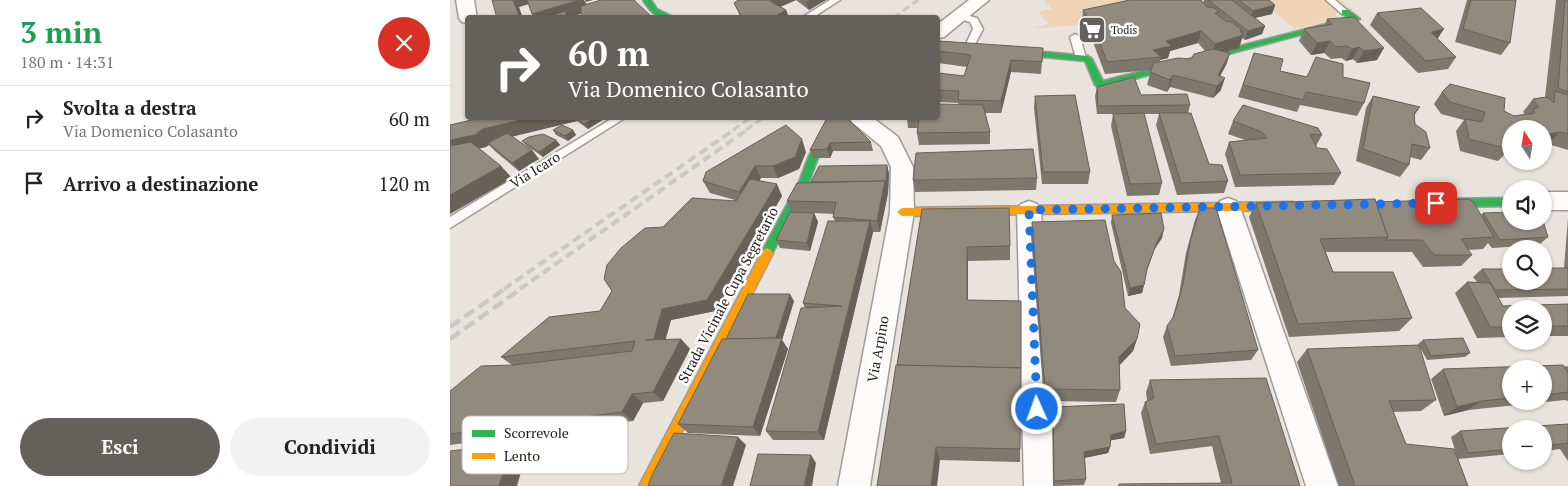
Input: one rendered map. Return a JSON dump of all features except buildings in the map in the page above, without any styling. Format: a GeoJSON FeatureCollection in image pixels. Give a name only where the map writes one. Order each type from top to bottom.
{"type":"FeatureCollection","features":[{"type":"Feature","properties":{"kind":"street"},"geometry":{"type":"LineString","coordinates":[[465,0],[468,15]]}},
{"type":"Feature","properties":{"kind":"street"},"geometry":{"type":"LineString","coordinates":[[647,0],[654,11],[663,15]]}},
{"type":"Feature","properties":{"kind":"street"},"geometry":{"type":"LineString","coordinates":[[940,31],[980,0]]}},
{"type":"Feature","properties":{"kind":"street"},"geometry":{"type":"LineString","coordinates":[[940,45],[1088,59],[1100,86],[1356,20],[1345,12]]}},
{"type":"Feature","properties":{"kind":"street","name":"Strada Vicinale Cupa Segretario"},"geometry":{"type":"LineString","coordinates":[[646,486],[804,182],[813,158],[833,120]]}},
{"type":"Feature","properties":{"kind":"street","name":"Via Arpino"},"geometry":{"type":"LineString","coordinates":[[854,486],[902,212],[902,167],[890,142],[862,120]]}},
{"type":"Feature","properties":{"kind":"street"},"geometry":{"type":"LineString","coordinates":[[1552,201],[1568,201]]}},
{"type":"Feature","properties":{"kind":"street"},"geometry":{"type":"LineString","coordinates":[[1423,203],[1502,202]]}},
{"type":"Feature","properties":{"kind":"street"},"geometry":{"type":"LineString","coordinates":[[902,212],[1306,205]]}},
{"type":"Feature","properties":{"kind":"street"},"geometry":{"type":"LineString","coordinates":[[1228,207],[1322,486]]}},
{"type":"Feature","properties":{"kind":"street"},"geometry":{"type":"LineString","coordinates":[[1029,210],[1040,486]]}},
{"type":"Feature","properties":{"kind":"lane"},"geometry":{"type":"LineString","coordinates":[[810,15],[836,0]]}},
{"type":"Feature","properties":{"kind":"lane"},"geometry":{"type":"LineString","coordinates":[[1330,0],[1345,12]]}},
{"type":"Feature","properties":{"kind":"lane"},"geometry":{"type":"LineString","coordinates":[[959,16],[974,20],[978,29],[969,48]]}},
{"type":"Feature","properties":{"kind":"lane"},"geometry":{"type":"LineString","coordinates":[[1075,37],[1081,58]]}},
{"type":"Feature","properties":{"kind":"lane","name":"Via Icaro"},"geometry":{"type":"LineString","coordinates":[[450,223],[617,120]]}},
{"type":"Feature","properties":{"kind":"shaded area"},"geometry":{"type":"Polygon","coordinates":[[[1044,0],[1179,0],[1070,26],[1033,28],[1048,24],[1038,12],[1052,9],[1044,0]]]}},
{"type":"Feature","properties":{"kind":"shaded area"},"geometry":{"type":"Polygon","coordinates":[[[1260,0],[1340,0],[1353,10],[1335,14],[1340,18],[1295,29],[1260,0]]]}},
{"type":"Feature","properties":{"kind":"railway"},"geometry":{"type":"LineString","coordinates":[[897,15],[918,0]]}},
{"type":"Feature","properties":{"kind":"railway"},"geometry":{"type":"LineString","coordinates":[[733,130],[747,120]]}},
{"type":"Feature","properties":{"kind":"railway"},"geometry":{"type":"LineString","coordinates":[[746,130],[760,120]]}},
{"type":"Feature","properties":{"kind":"railway"},"geometry":{"type":"LineString","coordinates":[[504,289],[735,129]]}},
{"type":"Feature","properties":{"kind":"railway"},"geometry":{"type":"LineString","coordinates":[[520,289],[748,129]]}},
{"type":"Feature","properties":{"kind":"railway"},"geometry":{"type":"LineString","coordinates":[[450,327],[506,288]]}},
{"type":"Feature","properties":{"kind":"railway"},"geometry":{"type":"LineString","coordinates":[[450,339],[522,288]]}},
{"type":"Feature","properties":{"kind":"traffic: fast"},"geometry":{"type":"LineString","coordinates":[[647,0],[654,11],[664,15]]}},
{"type":"Feature","properties":{"kind":"traffic: fast"},"geometry":{"type":"LineString","coordinates":[[940,45],[1088,59],[1100,85],[1356,19],[1345,12]]}},
{"type":"Feature","properties":{"kind":"traffic: fast"},"geometry":{"type":"LineString","coordinates":[[767,253],[804,182],[813,158],[833,120]]}},
{"type":"Feature","properties":{"kind":"traffic: fast"},"geometry":{"type":"LineString","coordinates":[[1436,203],[1502,202]]}},
{"type":"Feature","properties":{"kind":"traffic: slow"},"geometry":{"type":"LineString","coordinates":[[902,212],[1293,206]]}},
{"type":"Feature","properties":{"kind":"traffic: slow"},"geometry":{"type":"LineString","coordinates":[[646,486],[767,253]]}},
{"type":"Feature","properties":{"kind":"place","name":"Todis"},"geometry":{"type":"Point","coordinates":[1092,30]}},
{"type":"Feature","properties":{"kind":"route"},"geometry":{"type":"LineString","coordinates":[[1037,409],[1029,210],[1436,203]]}}]}
